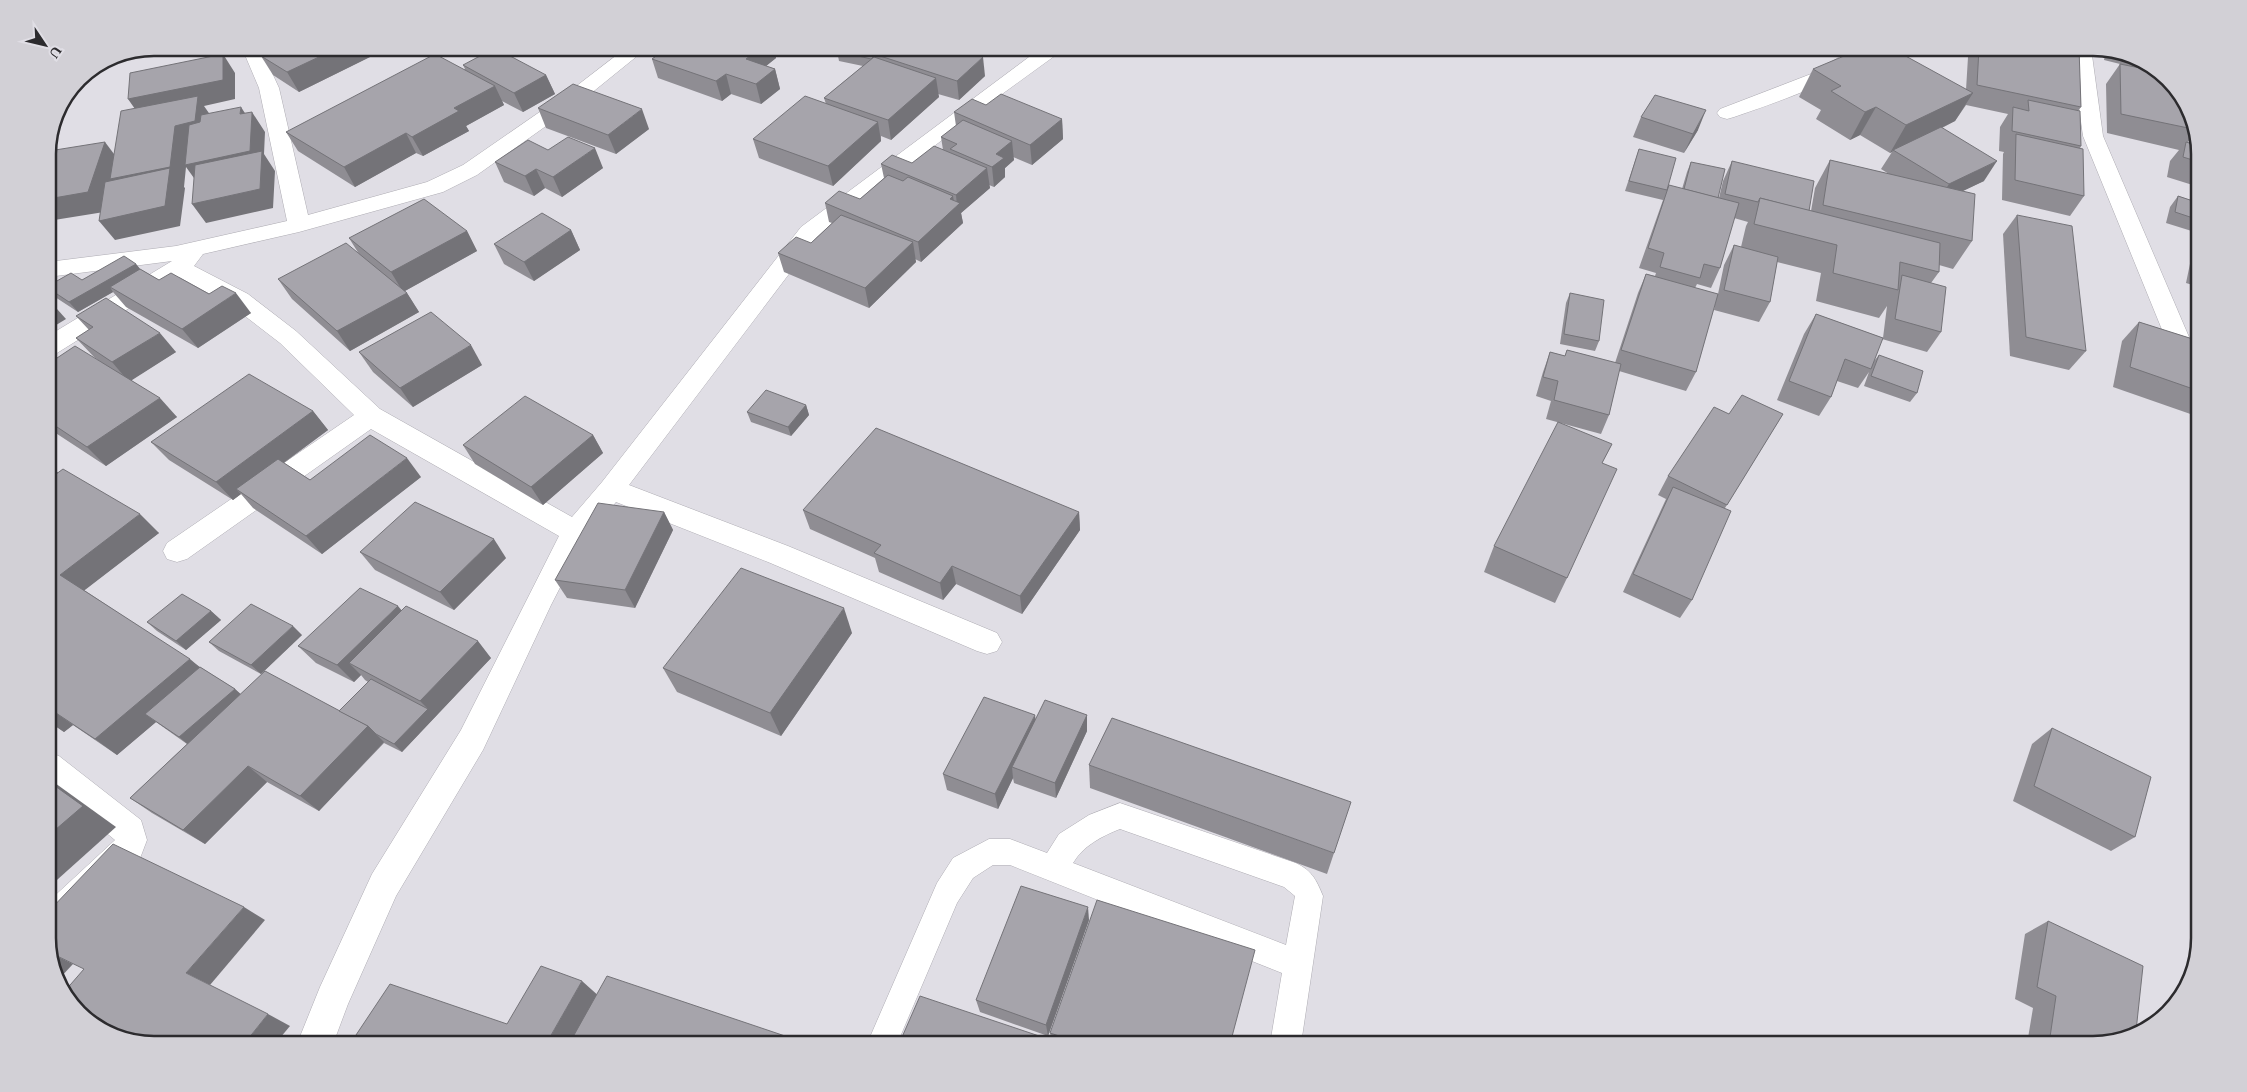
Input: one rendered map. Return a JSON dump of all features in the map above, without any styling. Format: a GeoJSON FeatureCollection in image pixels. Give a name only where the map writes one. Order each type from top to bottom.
{"type":"FeatureCollection","features":[{"type":"Feature","properties":{"kind":"street"},"geometry":{"type":"LineString","coordinates":[[255,56],[269,88],[299,224]]}},
{"type":"Feature","properties":{"kind":"street"},"geometry":{"type":"LineString","coordinates":[[56,268],[79,267],[200,248],[299,224],[435,187],[470,170],[577,94],[627,56]]}},
{"type":"Feature","properties":{"kind":"street"},"geometry":{"type":"LineString","coordinates":[[318,1036],[332,999],[384,884],[472,740],[538,603],[575,532],[611,489],[809,232],[1042,56]]}},
{"type":"Feature","properties":{"kind":"street"},"geometry":{"type":"LineString","coordinates":[[1727,114],[1812,80],[1857,56]]}},
{"type":"Feature","properties":{"kind":"street"},"geometry":{"type":"LineString","coordinates":[[2082,56],[2093,136],[2177,336]]}},
{"type":"Feature","properties":{"kind":"street"},"geometry":{"type":"LineString","coordinates":[[56,342],[179,267],[200,248]]}},
{"type":"Feature","properties":{"kind":"street"},"geometry":{"type":"LineString","coordinates":[[179,267],[240,300],[288,337],[371,416],[575,532]]}},
{"type":"Feature","properties":{"kind":"street"},"geometry":{"type":"LineString","coordinates":[[177,551],[371,416]]}},
{"type":"Feature","properties":{"kind":"street"},"geometry":{"type":"LineString","coordinates":[[611,489],[778,554],[987,642]]}},
{"type":"Feature","properties":{"kind":"street"},"geometry":{"type":"LineString","coordinates":[[56,772],[130,832],[131,840],[127,850],[56,917]]}},
{"type":"Feature","properties":{"kind":"lane"},"geometry":{"type":"LineString","coordinates":[[1054,868],[1069,843],[1099,824],[1120,816],[1293,876],[1304,886],[1309,896],[1287,1036]]}},
{"type":"Feature","properties":{"kind":"lane"},"geometry":{"type":"LineString","coordinates":[[885,1036],[947,893],[964,868],[989,852],[1010,852],[1298,964]]}},
{"type":"Feature","properties":{"kind":"building"},"geometry":{"type":"Polygon","coordinates":[[[213,56],[223,56],[223,80],[128,99],[130,73],[213,56]]]}},
{"type":"Feature","properties":{"kind":"building"},"geometry":{"type":"Polygon","coordinates":[[[261,56],[321,56],[287,72],[261,56]]]}},
{"type":"Feature","properties":{"kind":"building"},"geometry":{"type":"Polygon","coordinates":[[[431,56],[439,56],[495,86],[454,108],[459,111],[412,137],[406,133],[344,167],[286,132],[431,56]]]}},
{"type":"Feature","properties":{"kind":"building"},"geometry":{"type":"Polygon","coordinates":[[[480,56],[510,56],[546,75],[514,93],[463,65],[480,56]]]}},
{"type":"Feature","properties":{"kind":"building"},"geometry":{"type":"Polygon","coordinates":[[[656,56],[750,56],[746,59],[775,69],[756,84],[726,74],[716,81],[652,59],[656,56]]]}},
{"type":"Feature","properties":{"kind":"building"},"geometry":{"type":"Polygon","coordinates":[[[858,56],[874,56],[871,59],[858,56]]]}},
{"type":"Feature","properties":{"kind":"building"},"geometry":{"type":"Polygon","coordinates":[[[880,56],[983,57],[957,81],[880,56]]]}},
{"type":"Feature","properties":{"kind":"building"},"geometry":{"type":"Polygon","coordinates":[[[1844,56],[1906,56],[1973,93],[1906,125],[1876,107],[1865,112],[1831,91],[1841,86],[1813,69],[1844,56]]]}},
{"type":"Feature","properties":{"kind":"building"},"geometry":{"type":"Polygon","coordinates":[[[1979,56],[2079,56],[2081,107],[1977,85],[1979,56]]]}},
{"type":"Feature","properties":{"kind":"building"},"geometry":{"type":"Polygon","coordinates":[[[874,57],[936,78],[888,120],[824,98],[874,57]]]}},
{"type":"Feature","properties":{"kind":"building"},"geometry":{"type":"Polygon","coordinates":[[[2120,64],[2139,68],[2157,81],[2174,100],[2181,111],[2187,128],[2121,114],[2120,64]]]}},
{"type":"Feature","properties":{"kind":"building"},"geometry":{"type":"Polygon","coordinates":[[[573,84],[642,109],[608,135],[538,108],[573,84]]]}},
{"type":"Feature","properties":{"kind":"building"},"geometry":{"type":"Polygon","coordinates":[[[1001,94],[1062,119],[1030,145],[954,112],[972,99],[986,105],[1001,94]]]}},
{"type":"Feature","properties":{"kind":"building"},"geometry":{"type":"Polygon","coordinates":[[[1655,95],[1706,110],[1693,134],[1641,117],[1655,95]]]}},
{"type":"Feature","properties":{"kind":"building"},"geometry":{"type":"Polygon","coordinates":[[[198,96],[195,121],[175,126],[170,167],[110,179],[121,111],[198,96]]]}},
{"type":"Feature","properties":{"kind":"building"},"geometry":{"type":"Polygon","coordinates":[[[805,96],[878,122],[828,166],[753,139],[805,96]]]}},
{"type":"Feature","properties":{"kind":"building"},"geometry":{"type":"Polygon","coordinates":[[[2028,100],[2080,111],[2081,146],[2012,131],[2013,107],[2029,111],[2028,100]]]}},
{"type":"Feature","properties":{"kind":"building"},"geometry":{"type":"Polygon","coordinates":[[[241,107],[240,114],[252,112],[250,151],[185,165],[189,125],[200,122],[201,115],[241,107]]]}},
{"type":"Feature","properties":{"kind":"building"},"geometry":{"type":"Polygon","coordinates":[[[963,120],[1012,141],[996,154],[1004,158],[992,167],[950,149],[957,144],[941,137],[963,120]]]}},
{"type":"Feature","properties":{"kind":"building"},"geometry":{"type":"Polygon","coordinates":[[[1941,127],[1997,161],[1949,184],[1893,150],[1941,127]]]}},
{"type":"Feature","properties":{"kind":"building"},"geometry":{"type":"Polygon","coordinates":[[[2016,134],[2083,149],[2084,196],[2015,180],[2016,134]]]}},
{"type":"Feature","properties":{"kind":"building"},"geometry":{"type":"Polygon","coordinates":[[[568,137],[595,148],[553,177],[536,169],[525,176],[495,162],[528,140],[548,150],[568,137]]]}},
{"type":"Feature","properties":{"kind":"building"},"geometry":{"type":"Polygon","coordinates":[[[105,142],[88,192],[56,198],[56,150],[105,142]]]}},
{"type":"Feature","properties":{"kind":"building"},"geometry":{"type":"Polygon","coordinates":[[[2186,142],[2190,143],[2191,160],[2183,157],[2186,142]]]}},
{"type":"Feature","properties":{"kind":"building"},"geometry":{"type":"Polygon","coordinates":[[[934,146],[987,168],[956,195],[881,164],[892,155],[912,163],[934,146]]]}},
{"type":"Feature","properties":{"kind":"building"},"geometry":{"type":"Polygon","coordinates":[[[1639,149],[1676,158],[1667,190],[1629,181],[1639,149]]]}},
{"type":"Feature","properties":{"kind":"building"},"geometry":{"type":"Polygon","coordinates":[[[262,151],[260,189],[192,204],[195,165],[262,151]]]}},
{"type":"Feature","properties":{"kind":"building"},"geometry":{"type":"Polygon","coordinates":[[[1830,160],[1975,194],[1972,241],[1823,205],[1830,160]]]}},
{"type":"Feature","properties":{"kind":"building"},"geometry":{"type":"Polygon","coordinates":[[[1732,161],[1814,181],[1809,211],[1760,198],[1758,202],[1725,194],[1732,161]]]}},
{"type":"Feature","properties":{"kind":"building"},"geometry":{"type":"Polygon","coordinates":[[[1691,162],[1725,169],[1718,198],[1684,189],[1691,162]]]}},
{"type":"Feature","properties":{"kind":"building"},"geometry":{"type":"Polygon","coordinates":[[[170,168],[165,206],[99,221],[105,182],[170,168]]]}},
{"type":"Feature","properties":{"kind":"building"},"geometry":{"type":"Polygon","coordinates":[[[888,175],[903,181],[908,177],[953,196],[950,199],[960,203],[918,242],[825,203],[839,191],[860,199],[888,175]]]}},
{"type":"Feature","properties":{"kind":"building"},"geometry":{"type":"Polygon","coordinates":[[[1669,185],[1739,203],[1720,268],[1704,264],[1700,278],[1660,267],[1664,253],[1648,248],[1669,185]]]}},
{"type":"Feature","properties":{"kind":"building"},"geometry":{"type":"Polygon","coordinates":[[[2178,196],[2191,200],[2191,217],[2175,212],[2178,196]]]}},
{"type":"Feature","properties":{"kind":"building"},"geometry":{"type":"Polygon","coordinates":[[[1760,198],[1940,243],[1939,272],[1900,262],[1898,290],[1833,273],[1837,245],[1754,224],[1760,198]]]}},
{"type":"Feature","properties":{"kind":"building"},"geometry":{"type":"Polygon","coordinates":[[[424,199],[467,231],[391,272],[349,238],[424,199]]]}},
{"type":"Feature","properties":{"kind":"building"},"geometry":{"type":"Polygon","coordinates":[[[542,213],[571,230],[524,262],[494,244],[542,213]]]}},
{"type":"Feature","properties":{"kind":"building"},"geometry":{"type":"Polygon","coordinates":[[[841,215],[913,242],[865,288],[778,253],[796,237],[811,243],[841,215]]]}},
{"type":"Feature","properties":{"kind":"building"},"geometry":{"type":"Polygon","coordinates":[[[2017,215],[2072,226],[2086,351],[2026,337],[2017,215]]]}},
{"type":"Feature","properties":{"kind":"building"},"geometry":{"type":"Polygon","coordinates":[[[346,243],[407,293],[337,331],[278,279],[346,243]]]}},
{"type":"Feature","properties":{"kind":"building"},"geometry":{"type":"Polygon","coordinates":[[[1734,245],[1778,257],[1770,302],[1724,290],[1734,245]]]}},
{"type":"Feature","properties":{"kind":"building"},"geometry":{"type":"Polygon","coordinates":[[[124,256],[136,264],[69,302],[56,293],[56,281],[71,273],[82,280],[124,256]]]}},
{"type":"Feature","properties":{"kind":"building"},"geometry":{"type":"Polygon","coordinates":[[[140,269],[159,280],[171,273],[209,294],[222,286],[236,293],[182,329],[110,287],[140,269]]]}},
{"type":"Feature","properties":{"kind":"building"},"geometry":{"type":"Polygon","coordinates":[[[1646,274],[1718,294],[1696,372],[1621,350],[1646,274]]]}},
{"type":"Feature","properties":{"kind":"building"},"geometry":{"type":"Polygon","coordinates":[[[1902,275],[1946,287],[1941,332],[1895,319],[1902,275]]]}},
{"type":"Feature","properties":{"kind":"building"},"geometry":{"type":"Polygon","coordinates":[[[1570,293],[1604,300],[1599,341],[1564,334],[1570,293]]]}},
{"type":"Feature","properties":{"kind":"building"},"geometry":{"type":"Polygon","coordinates":[[[106,298],[160,333],[112,362],[76,338],[93,327],[76,316],[106,298]]]}},
{"type":"Feature","properties":{"kind":"building"},"geometry":{"type":"Polygon","coordinates":[[[431,312],[471,345],[400,388],[359,352],[431,312]]]}},
{"type":"Feature","properties":{"kind":"building"},"geometry":{"type":"Polygon","coordinates":[[[1816,314],[1883,338],[1871,369],[1845,359],[1831,397],[1789,381],[1816,314]]]}},
{"type":"Feature","properties":{"kind":"building"},"geometry":{"type":"Polygon","coordinates":[[[2139,322],[2191,338],[2191,388],[2130,367],[2139,322]]]}},
{"type":"Feature","properties":{"kind":"building"},"geometry":{"type":"Polygon","coordinates":[[[75,346],[160,398],[87,447],[56,426],[56,359],[75,346]]]}},
{"type":"Feature","properties":{"kind":"building"},"geometry":{"type":"Polygon","coordinates":[[[1567,350],[1621,364],[1609,415],[1554,400],[1558,381],[1543,377],[1550,352],[1565,356],[1567,350]]]}},
{"type":"Feature","properties":{"kind":"building"},"geometry":{"type":"Polygon","coordinates":[[[1879,355],[1923,371],[1917,393],[1871,376],[1879,355]]]}},
{"type":"Feature","properties":{"kind":"building"},"geometry":{"type":"Polygon","coordinates":[[[249,374],[313,411],[216,482],[151,442],[249,374]]]}},
{"type":"Feature","properties":{"kind":"building"},"geometry":{"type":"Polygon","coordinates":[[[766,390],[806,405],[788,427],[747,412],[766,390]]]}},
{"type":"Feature","properties":{"kind":"building"},"geometry":{"type":"Polygon","coordinates":[[[1742,395],[1783,414],[1727,505],[1668,476],[1714,407],[1729,414],[1742,395]]]}},
{"type":"Feature","properties":{"kind":"building"},"geometry":{"type":"Polygon","coordinates":[[[525,396],[593,435],[531,487],[463,445],[525,396]]]}},
{"type":"Feature","properties":{"kind":"building"},"geometry":{"type":"Polygon","coordinates":[[[1558,422],[1612,444],[1602,463],[1617,469],[1567,578],[1494,546],[1558,422]]]}},
{"type":"Feature","properties":{"kind":"building"},"geometry":{"type":"Polygon","coordinates":[[[876,428],[1079,512],[1020,596],[952,566],[940,583],[874,553],[881,545],[803,510],[876,428]]]}},
{"type":"Feature","properties":{"kind":"building"},"geometry":{"type":"Polygon","coordinates":[[[370,435],[407,458],[306,536],[236,489],[278,459],[310,480],[370,435]]]}},
{"type":"Feature","properties":{"kind":"building"},"geometry":{"type":"Polygon","coordinates":[[[63,469],[140,514],[60,575],[190,659],[95,739],[56,713],[56,474],[63,469]]]}},
{"type":"Feature","properties":{"kind":"building"},"geometry":{"type":"Polygon","coordinates":[[[1673,487],[1731,511],[1692,600],[1633,574],[1673,487]]]}},
{"type":"Feature","properties":{"kind":"building"},"geometry":{"type":"Polygon","coordinates":[[[415,502],[494,539],[440,592],[360,552],[415,502]]]}},
{"type":"Feature","properties":{"kind":"building"},"geometry":{"type":"Polygon","coordinates":[[[598,503],[664,512],[625,590],[555,580],[598,503]]]}},
{"type":"Feature","properties":{"kind":"building"},"geometry":{"type":"Polygon","coordinates":[[[741,568],[844,608],[770,713],[663,668],[741,568]]]}},
{"type":"Feature","properties":{"kind":"building"},"geometry":{"type":"Polygon","coordinates":[[[360,588],[398,606],[337,665],[298,646],[360,588]]]}},
{"type":"Feature","properties":{"kind":"building"},"geometry":{"type":"Polygon","coordinates":[[[182,594],[211,611],[176,641],[147,622],[182,594]]]}},
{"type":"Feature","properties":{"kind":"building"},"geometry":{"type":"Polygon","coordinates":[[[251,604],[293,626],[251,665],[209,642],[251,604]]]}},
{"type":"Feature","properties":{"kind":"building"},"geometry":{"type":"Polygon","coordinates":[[[406,606],[478,641],[420,701],[349,663],[406,606]]]}},
{"type":"Feature","properties":{"kind":"building"},"geometry":{"type":"Polygon","coordinates":[[[200,667],[235,689],[179,737],[145,714],[200,667]]]}},
{"type":"Feature","properties":{"kind":"building"},"geometry":{"type":"Polygon","coordinates":[[[265,671],[368,726],[300,796],[248,766],[183,830],[130,798],[265,671]]]}},
{"type":"Feature","properties":{"kind":"building"},"geometry":{"type":"Polygon","coordinates":[[[371,679],[428,709],[394,744],[376,734],[368,726],[339,711],[371,679]]]}},
{"type":"Feature","properties":{"kind":"building"},"geometry":{"type":"Polygon","coordinates":[[[984,697],[1035,715],[995,794],[943,774],[984,697]]]}},
{"type":"Feature","properties":{"kind":"building"},"geometry":{"type":"Polygon","coordinates":[[[1045,700],[1087,715],[1055,783],[1012,767],[1045,700]]]}},
{"type":"Feature","properties":{"kind":"building"},"geometry":{"type":"Polygon","coordinates":[[[1112,718],[1351,802],[1334,853],[1089,765],[1112,718]]]}},
{"type":"Feature","properties":{"kind":"building"},"geometry":{"type":"Polygon","coordinates":[[[2052,728],[2151,777],[2135,837],[2034,786],[2052,728]]]}},
{"type":"Feature","properties":{"kind":"building"},"geometry":{"type":"Polygon","coordinates":[[[56,787],[83,806],[56,829],[56,787]]]}},
{"type":"Feature","properties":{"kind":"building"},"geometry":{"type":"Polygon","coordinates":[[[113,844],[244,907],[186,973],[268,1014],[250,1036],[154,1036],[135,1034],[111,1026],[90,1011],[69,986],[84,969],[58,956],[56,904],[113,844]]]}},
{"type":"Feature","properties":{"kind":"building"},"geometry":{"type":"Polygon","coordinates":[[[1021,886],[1088,907],[1046,1025],[976,1000],[1021,886]]]}},
{"type":"Feature","properties":{"kind":"building"},"geometry":{"type":"Polygon","coordinates":[[[1097,900],[1255,950],[1232,1036],[1059,1036],[1050,1033],[1097,900]]]}},
{"type":"Feature","properties":{"kind":"building"},"geometry":{"type":"Polygon","coordinates":[[[2048,921],[2143,966],[2137,1026],[2112,1034],[2099,1036],[2050,1036],[2056,996],[2037,987],[2048,921]]]}},
{"type":"Feature","properties":{"kind":"building"},"geometry":{"type":"Polygon","coordinates":[[[541,966],[582,981],[551,1036],[355,1036],[390,984],[507,1024],[541,966]]]}},
{"type":"Feature","properties":{"kind":"building"},"geometry":{"type":"Polygon","coordinates":[[[607,976],[785,1036],[573,1036],[607,976]]]}},
{"type":"Feature","properties":{"kind":"building"},"geometry":{"type":"Polygon","coordinates":[[[920,996],[1039,1036],[902,1036],[920,996]]]}}]}
